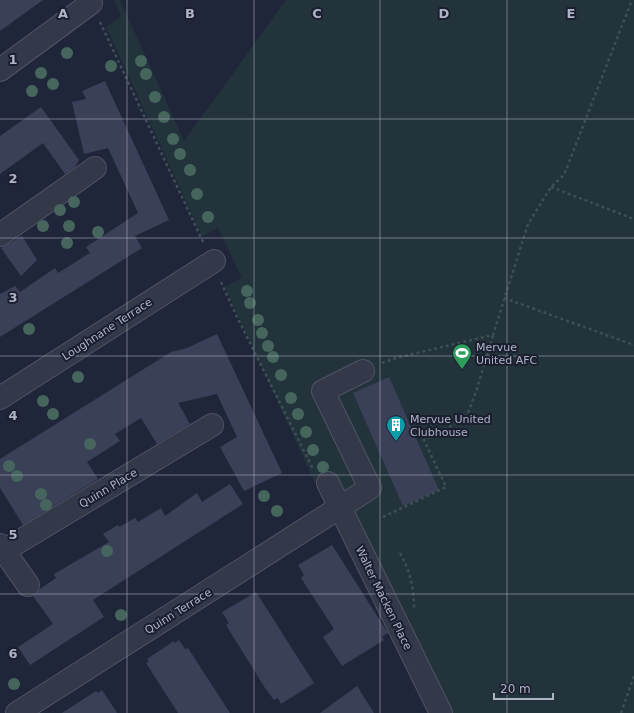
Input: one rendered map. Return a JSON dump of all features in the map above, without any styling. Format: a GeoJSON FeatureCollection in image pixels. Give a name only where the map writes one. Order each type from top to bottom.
{"type":"FeatureCollection","features":[{"type":"Feature","properties":{"kind":"street"},"geometry":{"type":"LineString","coordinates":[[0,70],[92,3]]}},
{"type":"Feature","properties":{"kind":"street"},"geometry":{"type":"LineString","coordinates":[[0,235],[95,168]]}},
{"type":"Feature","properties":{"kind":"street","name":"Loughnane Terrace"},"geometry":{"type":"LineString","coordinates":[[0,398],[214,261]]}},
{"type":"Feature","properties":{"kind":"street","name":"Quinn Terrace"},"geometry":{"type":"LineString","coordinates":[[17,713],[314,525],[339,506],[370,488],[323,391],[363,371]]}},
{"type":"Feature","properties":{"kind":"street","name":"Quinn Place"},"geometry":{"type":"LineString","coordinates":[[28,585],[1,550],[212,425]]}},
{"type":"Feature","properties":{"kind":"street","name":"Walter Macken Place"},"geometry":{"type":"LineString","coordinates":[[328,483],[441,713]]}},
{"type":"Feature","properties":{"kind":"path"},"geometry":{"type":"LineString","coordinates":[[384,517],[446,487],[424,440],[460,421],[468,414],[528,224],[551,187],[564,175],[632,0]]}},
{"type":"Feature","properties":{"kind":"path"},"geometry":{"type":"LineString","coordinates":[[92,3],[202,241],[214,261],[227,296],[317,476],[328,483]]}},
{"type":"Feature","properties":{"kind":"path"},"geometry":{"type":"LineString","coordinates":[[551,187],[634,219]]}},
{"type":"Feature","properties":{"kind":"path"},"geometry":{"type":"LineString","coordinates":[[504,298],[634,346]]}},
{"type":"Feature","properties":{"kind":"path"},"geometry":{"type":"LineString","coordinates":[[363,371],[396,358],[493,335]]}},
{"type":"Feature","properties":{"kind":"path"},"geometry":{"type":"LineString","coordinates":[[621,713],[634,676]]}},
{"type":"Feature","properties":{"kind":"shaded area","name":"Mervue United AFC"},"geometry":{"type":"Polygon","coordinates":[[[114,0],[120,0],[184,141],[286,0],[634,0],[634,713],[448,713],[342,485],[337,488],[331,472],[315,483],[225,287],[242,278],[218,228],[202,236],[106,27],[121,16],[114,0]]]}},
{"type":"Feature","properties":{"kind":"building"},"geometry":{"type":"Polygon","coordinates":[[[0,0],[43,0],[0,31],[0,0]]]}},
{"type":"Feature","properties":{"kind":"building"},"geometry":{"type":"Polygon","coordinates":[[[105,81],[169,220],[135,236],[142,248],[0,337],[0,294],[15,286],[20,292],[55,268],[58,273],[90,253],[86,247],[138,213],[108,148],[84,154],[72,102],[86,99],[82,91],[105,81]]]}},
{"type":"Feature","properties":{"kind":"building"},"geometry":{"type":"Polygon","coordinates":[[[41,107],[79,160],[75,167],[65,174],[43,143],[0,174],[0,136],[41,107]]]}},
{"type":"Feature","properties":{"kind":"building"},"geometry":{"type":"Polygon","coordinates":[[[22,236],[37,260],[21,276],[1,248],[22,236]]]}},
{"type":"Feature","properties":{"kind":"building"},"geometry":{"type":"Polygon","coordinates":[[[217,334],[282,473],[244,491],[220,447],[237,437],[217,394],[178,403],[190,424],[157,444],[141,418],[115,434],[120,441],[87,462],[98,479],[23,525],[0,488],[0,459],[171,352],[187,348],[217,334]]]}},
{"type":"Feature","properties":{"kind":"building","name":"Mervue United Clubhouse"},"geometry":{"type":"Polygon","coordinates":[[[389,377],[439,490],[403,506],[353,393],[389,377]]]}},
{"type":"Feature","properties":{"kind":"building"},"geometry":{"type":"Polygon","coordinates":[[[230,484],[243,504],[93,600],[104,617],[30,665],[18,647],[53,624],[33,596],[56,578],[54,574],[109,542],[103,534],[118,525],[119,527],[135,518],[138,522],[161,508],[165,516],[197,493],[202,502],[230,484]]]}},
{"type":"Feature","properties":{"kind":"building"},"geometry":{"type":"Polygon","coordinates":[[[332,545],[388,633],[382,637],[384,640],[342,666],[323,637],[334,629],[301,578],[304,575],[298,565],[332,545]]]}},
{"type":"Feature","properties":{"kind":"building"},"geometry":{"type":"Polygon","coordinates":[[[256,592],[314,683],[281,704],[278,698],[274,700],[265,688],[226,625],[229,623],[222,612],[256,592]]]}},
{"type":"Feature","properties":{"kind":"building"},"geometry":{"type":"Polygon","coordinates":[[[179,640],[185,649],[188,648],[230,713],[178,713],[146,663],[149,661],[147,659],[174,641],[175,643],[179,640]]]}},
{"type":"Feature","properties":{"kind":"building"},"geometry":{"type":"Polygon","coordinates":[[[357,686],[374,713],[320,713],[357,686]]]}},
{"type":"Feature","properties":{"kind":"building"},"geometry":{"type":"Polygon","coordinates":[[[102,690],[117,713],[62,713],[96,691],[98,693],[102,690]]]}},
{"type":"Feature","properties":{"kind":"place","name":"Mervue United AFC"},"geometry":{"type":"Point","coordinates":[462,370]}},
{"type":"Feature","properties":{"kind":"place","name":"Mervue United Clubhouse"},"geometry":{"type":"Point","coordinates":[396,442]}}]}
